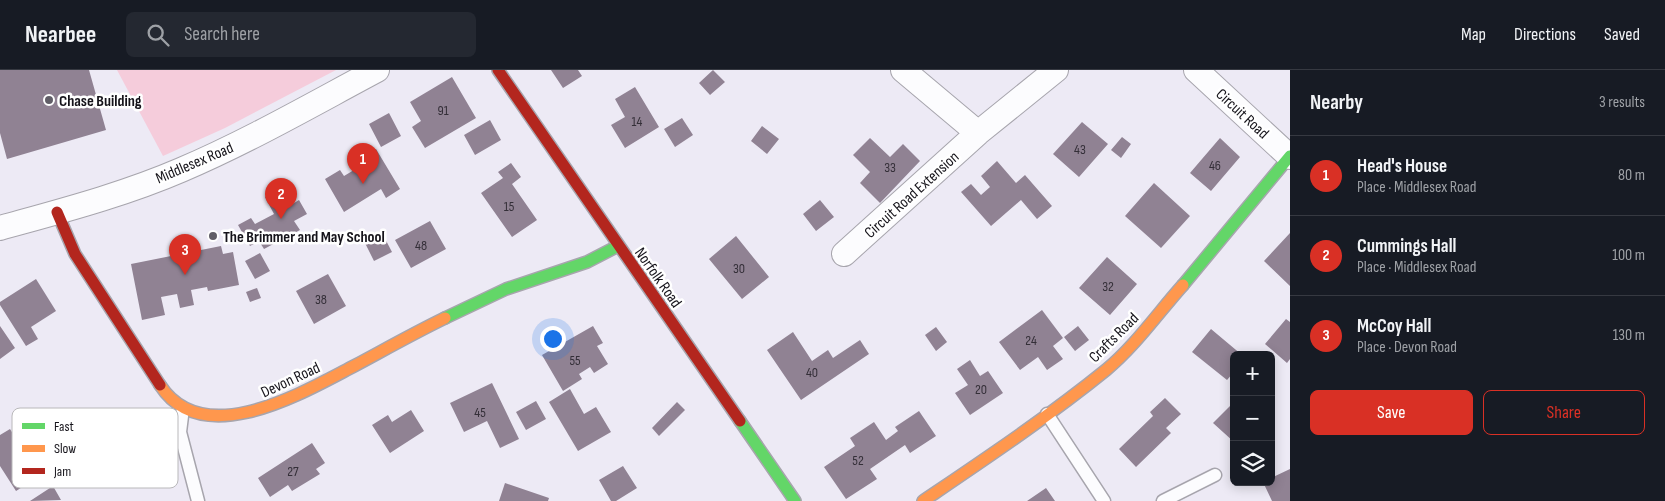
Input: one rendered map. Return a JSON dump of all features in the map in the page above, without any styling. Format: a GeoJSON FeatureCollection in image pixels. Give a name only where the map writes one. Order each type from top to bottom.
{"type":"FeatureCollection","features":[{"type":"Feature","properties":{"kind":"street","name":"Middlesex Road"},"geometry":{"type":"LineString","coordinates":[[0,228],[127,190],[200,162],[378,70]]}},
{"type":"Feature","properties":{"kind":"street","name":"Norfolk Road"},"geometry":{"type":"LineString","coordinates":[[498,70],[566,166],[618,246],[795,501]]}},
{"type":"Feature","properties":{"kind":"street"},"geometry":{"type":"LineString","coordinates":[[903,70],[978,134],[1056,70]]}},
{"type":"Feature","properties":{"kind":"street","name":"Circuit Road"},"geometry":{"type":"LineString","coordinates":[[1196,70],[1290,157]]}},
{"type":"Feature","properties":{"kind":"street","name":"Circuit Road Extension"},"geometry":{"type":"LineString","coordinates":[[844,254],[978,134]]}},
{"type":"Feature","properties":{"kind":"street","name":"Crafts Road"},"geometry":{"type":"LineString","coordinates":[[923,501],[1047,414],[1107,368],[1137,339],[1290,157]]}},
{"type":"Feature","properties":{"kind":"street","name":"Devon Road"},"geometry":{"type":"LineString","coordinates":[[57,212],[75,254],[166,395],[183,408],[198,413],[216,415],[238,415],[259,412],[311,388],[492,295],[583,264],[603,256],[618,246]]}},
{"type":"Feature","properties":{"kind":"lane"},"geometry":{"type":"LineString","coordinates":[[183,408],[180,432],[198,501]]}},
{"type":"Feature","properties":{"kind":"lane"},"geometry":{"type":"LineString","coordinates":[[1047,414],[1104,501]]}},
{"type":"Feature","properties":{"kind":"lane"},"geometry":{"type":"LineString","coordinates":[[1162,501],[1215,474]]}},
{"type":"Feature","properties":{"kind":"shaded area"},"geometry":{"type":"Polygon","coordinates":[[[117,70],[336,70],[225,128],[163,156],[117,70]]]}},
{"type":"Feature","properties":{"kind":"building","name":"Chase Building"},"geometry":{"type":"Polygon","coordinates":[[[0,70],[89,70],[106,130],[7,159],[0,133],[0,70]]]}},
{"type":"Feature","properties":{"kind":"building"},"geometry":{"type":"Polygon","coordinates":[[[551,70],[578,70],[582,76],[563,88],[551,70]]]}},
{"type":"Feature","properties":{"kind":"building"},"geometry":{"type":"Polygon","coordinates":[[[713,70],[725,82],[710,95],[699,83],[713,70]]]}},
{"type":"Feature","properties":{"kind":"building"},"geometry":{"type":"Polygon","coordinates":[[[452,77],[476,118],[425,148],[412,127],[421,121],[410,102],[452,77]]]}},
{"type":"Feature","properties":{"kind":"building"},"geometry":{"type":"Polygon","coordinates":[[[635,87],[659,127],[625,148],[611,125],[625,117],[615,99],[635,87]]]}},
{"type":"Feature","properties":{"kind":"building"},"geometry":{"type":"Polygon","coordinates":[[[389,113],[401,136],[381,147],[369,124],[389,113]]]}},
{"type":"Feature","properties":{"kind":"building"},"geometry":{"type":"Polygon","coordinates":[[[682,118],[693,135],[675,147],[664,129],[682,118]]]}},
{"type":"Feature","properties":{"kind":"building"},"geometry":{"type":"Polygon","coordinates":[[[490,120],[501,140],[475,155],[464,135],[490,120]]]}},
{"type":"Feature","properties":{"kind":"building"},"geometry":{"type":"Polygon","coordinates":[[[1082,122],[1108,144],[1079,177],[1053,154],[1082,122]]]}},
{"type":"Feature","properties":{"kind":"building"},"geometry":{"type":"Polygon","coordinates":[[[762,126],[779,139],[767,154],[751,141],[762,126]]]}},
{"type":"Feature","properties":{"kind":"building"},"geometry":{"type":"Polygon","coordinates":[[[1122,137],[1131,144],[1121,158],[1111,150],[1122,137]]]}},
{"type":"Feature","properties":{"kind":"building"},"geometry":{"type":"Polygon","coordinates":[[[870,138],[890,157],[903,144],[920,161],[880,203],[860,183],[870,172],[853,155],[870,138]]]}},
{"type":"Feature","properties":{"kind":"building"},"geometry":{"type":"Polygon","coordinates":[[[1220,138],[1240,157],[1211,191],[1190,173],[1220,138]]]}},
{"type":"Feature","properties":{"kind":"building"},"geometry":{"type":"Polygon","coordinates":[[[376,149],[400,189],[386,198],[381,189],[344,212],[325,179],[340,170],[344,176],[364,164],[360,158],[376,149]]]}},
{"type":"Feature","properties":{"kind":"building"},"geometry":{"type":"Polygon","coordinates":[[[997,161],[1016,183],[1025,175],[1052,206],[1037,219],[1021,200],[991,226],[961,192],[971,184],[981,195],[990,187],[981,176],[997,161]]]}},
{"type":"Feature","properties":{"kind":"building"},"geometry":{"type":"Polygon","coordinates":[[[511,163],[521,177],[512,184],[537,220],[512,237],[481,193],[503,178],[498,172],[511,163]]]}},
{"type":"Feature","properties":{"kind":"building"},"geometry":{"type":"Polygon","coordinates":[[[1154,183],[1190,216],[1161,248],[1125,216],[1154,183]]]}},
{"type":"Feature","properties":{"kind":"building"},"geometry":{"type":"Polygon","coordinates":[[[282,188],[291,205],[299,200],[307,214],[294,221],[300,230],[264,249],[259,241],[250,246],[238,225],[251,218],[255,224],[274,214],[265,197],[282,188]]]}},
{"type":"Feature","properties":{"kind":"building"},"geometry":{"type":"Polygon","coordinates":[[[820,200],[834,217],[816,231],[803,214],[820,200]]]}},
{"type":"Feature","properties":{"kind":"building"},"geometry":{"type":"Polygon","coordinates":[[[430,221],[446,249],[411,268],[395,240],[430,221]]]}},
{"type":"Feature","properties":{"kind":"building"},"geometry":{"type":"Polygon","coordinates":[[[381,231],[392,252],[374,261],[364,241],[381,231]]]}},
{"type":"Feature","properties":{"kind":"building"},"geometry":{"type":"Polygon","coordinates":[[[1290,233],[1290,286],[1264,261],[1290,233]]]}},
{"type":"Feature","properties":{"kind":"building"},"geometry":{"type":"Polygon","coordinates":[[[736,236],[769,277],[742,299],[709,259],[736,236]]]}},
{"type":"Feature","properties":{"kind":"building"},"geometry":{"type":"Polygon","coordinates":[[[221,246],[223,254],[233,252],[239,285],[208,291],[207,287],[191,290],[194,305],[180,308],[177,294],[161,297],[165,315],[142,320],[131,264],[221,246]]]}},
{"type":"Feature","properties":{"kind":"building"},"geometry":{"type":"Polygon","coordinates":[[[260,253],[270,271],[255,279],[245,261],[260,253]]]}},
{"type":"Feature","properties":{"kind":"building"},"geometry":{"type":"Polygon","coordinates":[[[1107,257],[1137,284],[1110,315],[1079,288],[1107,257]]]}},
{"type":"Feature","properties":{"kind":"building"},"geometry":{"type":"Polygon","coordinates":[[[328,274],[346,306],[314,324],[296,291],[328,274]]]}},
{"type":"Feature","properties":{"kind":"building"},"geometry":{"type":"Polygon","coordinates":[[[36,279],[56,311],[31,327],[38,339],[26,346],[0,305],[0,302],[36,279]]]}},
{"type":"Feature","properties":{"kind":"building"},"geometry":{"type":"Polygon","coordinates":[[[257,288],[261,298],[250,302],[246,292],[257,288]]]}},
{"type":"Feature","properties":{"kind":"building"},"geometry":{"type":"Polygon","coordinates":[[[1042,310],[1063,338],[1053,346],[1063,359],[1047,370],[1038,357],[1020,370],[999,342],[1042,310]]]}},
{"type":"Feature","properties":{"kind":"building"},"geometry":{"type":"Polygon","coordinates":[[[1286,319],[1290,322],[1290,359],[1287,363],[1265,344],[1286,319]]]}},
{"type":"Feature","properties":{"kind":"building"},"geometry":{"type":"Polygon","coordinates":[[[0,326],[15,348],[0,359],[0,326]]]}},
{"type":"Feature","properties":{"kind":"building"},"geometry":{"type":"Polygon","coordinates":[[[593,326],[603,343],[597,346],[608,364],[594,373],[590,367],[579,374],[582,379],[563,391],[542,355],[593,326]]]}},
{"type":"Feature","properties":{"kind":"building"},"geometry":{"type":"Polygon","coordinates":[[[1078,326],[1089,340],[1075,351],[1064,337],[1078,326]]]}},
{"type":"Feature","properties":{"kind":"building"},"geometry":{"type":"Polygon","coordinates":[[[936,327],[947,342],[936,351],[925,335],[936,327]]]}},
{"type":"Feature","properties":{"kind":"building"},"geometry":{"type":"Polygon","coordinates":[[[1211,329],[1237,351],[1230,351],[1230,377],[1227,380],[1192,352],[1211,329]]]}},
{"type":"Feature","properties":{"kind":"building"},"geometry":{"type":"Polygon","coordinates":[[[793,332],[812,361],[828,350],[833,358],[860,340],[869,354],[801,400],[767,350],[793,332]]]}},
{"type":"Feature","properties":{"kind":"building"},"geometry":{"type":"Polygon","coordinates":[[[970,360],[980,376],[988,371],[1003,393],[970,415],[955,393],[968,385],[957,369],[970,360]]]}},
{"type":"Feature","properties":{"kind":"building"},"geometry":{"type":"Polygon","coordinates":[[[492,383],[519,439],[500,448],[487,421],[464,432],[450,403],[492,383]]]}},
{"type":"Feature","properties":{"kind":"building"},"geometry":{"type":"Polygon","coordinates":[[[570,389],[584,414],[596,407],[611,432],[578,451],[549,402],[570,389]]]}},
{"type":"Feature","properties":{"kind":"building"},"geometry":{"type":"Polygon","coordinates":[[[1165,398],[1181,414],[1166,428],[1171,433],[1136,467],[1119,449],[1153,416],[1150,412],[1165,398]]]}},
{"type":"Feature","properties":{"kind":"building"},"geometry":{"type":"Polygon","coordinates":[[[536,401],[546,419],[526,430],[516,412],[536,401]]]}},
{"type":"Feature","properties":{"kind":"building"},"geometry":{"type":"Polygon","coordinates":[[[677,402],[685,410],[659,436],[652,428],[677,402]]]}},
{"type":"Feature","properties":{"kind":"building"},"geometry":{"type":"Polygon","coordinates":[[[1230,406],[1230,438],[1213,423],[1230,406]]]}},
{"type":"Feature","properties":{"kind":"building"},"geometry":{"type":"Polygon","coordinates":[[[411,410],[424,431],[390,453],[372,425],[388,415],[392,422],[411,410]]]}},
{"type":"Feature","properties":{"kind":"building"},"geometry":{"type":"Polygon","coordinates":[[[919,411],[936,436],[910,453],[905,445],[870,469],[877,479],[846,499],[824,467],[855,446],[850,438],[874,422],[886,440],[898,431],[895,427],[919,411]]]}},
{"type":"Feature","properties":{"kind":"building"},"geometry":{"type":"Polygon","coordinates":[[[10,429],[12,432],[12,485],[0,466],[0,435],[10,429]]]}},
{"type":"Feature","properties":{"kind":"building"},"geometry":{"type":"Polygon","coordinates":[[[312,443],[325,463],[316,469],[320,474],[292,491],[288,485],[270,497],[258,478],[312,443]]]}},
{"type":"Feature","properties":{"kind":"building"},"geometry":{"type":"Polygon","coordinates":[[[623,466],[637,488],[616,501],[611,501],[599,480],[623,466]]]}},
{"type":"Feature","properties":{"kind":"building"},"geometry":{"type":"Polygon","coordinates":[[[1290,469],[1290,501],[1272,501],[1265,486],[1275,486],[1275,476],[1290,469]]]}},
{"type":"Feature","properties":{"kind":"building"},"geometry":{"type":"Polygon","coordinates":[[[505,483],[549,498],[548,501],[499,501],[505,483]]]}},
{"type":"Feature","properties":{"kind":"building"},"geometry":{"type":"Polygon","coordinates":[[[50,488],[54,488],[61,500],[30,501],[50,488]]]}},
{"type":"Feature","properties":{"kind":"building"},"geometry":{"type":"Polygon","coordinates":[[[1046,488],[1055,501],[1027,501],[1046,488]]]}},
{"type":"Feature","properties":{"kind":"traffic: fast"},"geometry":{"type":"LineString","coordinates":[[1183,285],[1290,156]]}},
{"type":"Feature","properties":{"kind":"traffic: fast"},"geometry":{"type":"LineString","coordinates":[[445,318],[506,289],[587,262],[618,246]]}},
{"type":"Feature","properties":{"kind":"traffic: fast"},"geometry":{"type":"LineString","coordinates":[[740,421],[795,501]]}},
{"type":"Feature","properties":{"kind":"traffic: slow"},"geometry":{"type":"LineString","coordinates":[[923,501],[1039,421],[1117,361],[1183,285]]}},
{"type":"Feature","properties":{"kind":"traffic: slow"},"geometry":{"type":"LineString","coordinates":[[160,385],[179,404],[201,414],[227,415],[254,410],[282,401],[309,389],[445,318]]}},
{"type":"Feature","properties":{"kind":"traffic: jam"},"geometry":{"type":"LineString","coordinates":[[498,70],[740,421]]}},
{"type":"Feature","properties":{"kind":"traffic: jam"},"geometry":{"type":"LineString","coordinates":[[57,212],[75,254],[160,385]]}},
{"type":"Feature","properties":{"kind":"place","name":"Chase Building"},"geometry":{"type":"Point","coordinates":[49,100]}},
{"type":"Feature","properties":{"kind":"place","name":"Head's House"},"geometry":{"type":"Point","coordinates":[363,184]}},
{"type":"Feature","properties":{"kind":"place","name":"Cummings Hall"},"geometry":{"type":"Point","coordinates":[281,219]}},
{"type":"Feature","properties":{"kind":"place","name":"The Brimmer and May School"},"geometry":{"type":"Point","coordinates":[213,236]}},
{"type":"Feature","properties":{"kind":"place","name":"McCoy Hall"},"geometry":{"type":"Point","coordinates":[185,275]}}]}
